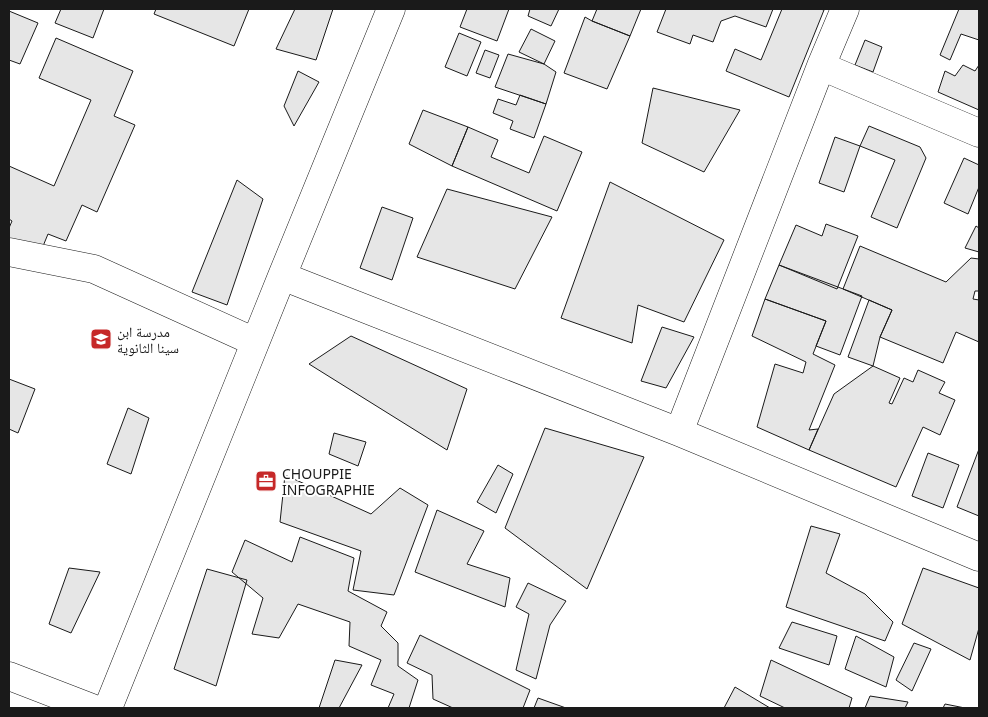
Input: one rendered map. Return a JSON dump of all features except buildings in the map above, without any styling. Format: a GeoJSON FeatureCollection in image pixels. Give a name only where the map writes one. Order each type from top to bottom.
{"type":"FeatureCollection","features":[{"type":"Feature","properties":{"kind":"street"},"geometry":{"type":"LineString","coordinates":[[108,708],[391,9]]}},
{"type":"Feature","properties":{"kind":"street"},"geometry":{"type":"LineString","coordinates":[[679,432],[821,66],[845,9]]}},
{"type":"Feature","properties":{"kind":"street"},"geometry":{"type":"LineString","coordinates":[[821,66],[979,133]]}},
{"type":"Feature","properties":{"kind":"street"},"geometry":{"type":"LineString","coordinates":[[9,252],[94,269],[255,342]]}},
{"type":"Feature","properties":{"kind":"street"},"geometry":{"type":"LineString","coordinates":[[282,276],[679,432],[979,557]]}},
{"type":"Feature","properties":{"kind":"street"},"geometry":{"type":"LineString","coordinates":[[9,676],[92,708]]}},
{"type":"Feature","properties":{"kind":"place","name":"مدرسة ابن سينا الثانوية"},"geometry":{"type":"Point","coordinates":[101,339]}},
{"type":"Feature","properties":{"kind":"place","name":"CHOUPPIE INFOGRAPHIE"},"geometry":{"type":"Point","coordinates":[266,481]}}]}
